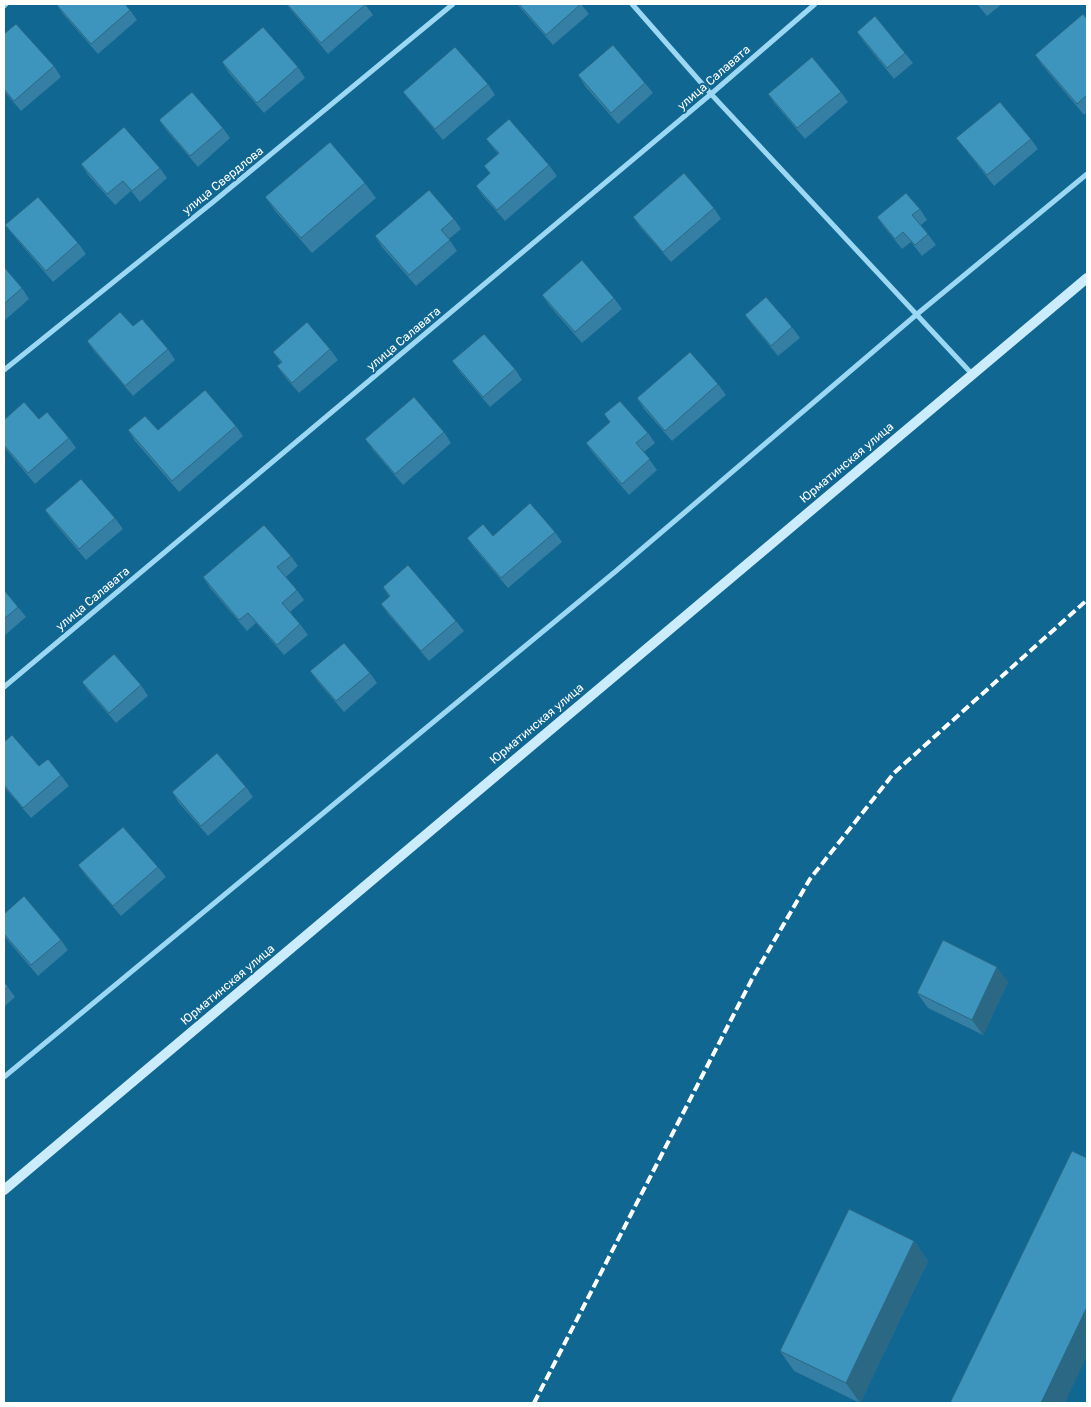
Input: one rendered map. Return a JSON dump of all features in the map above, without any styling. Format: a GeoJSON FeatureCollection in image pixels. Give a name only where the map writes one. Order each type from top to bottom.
{"type":"FeatureCollection","features":[{"type":"Feature","properties":{"kind":"main road","name":"Юрматинская улица"},"geometry":{"type":"LineString","coordinates":[[4,1190],[1087,278]]}},
{"type":"Feature","properties":{"kind":"street","name":"улица Свердлова"},"geometry":{"type":"LineString","coordinates":[[4,370],[214,202],[453,4]]}},
{"type":"Feature","properties":{"kind":"street"},"geometry":{"type":"LineString","coordinates":[[632,4],[712,94],[972,374]]}},
{"type":"Feature","properties":{"kind":"street","name":"улица Салавата"},"geometry":{"type":"LineString","coordinates":[[4,687],[712,94],[815,4]]}},
{"type":"Feature","properties":{"kind":"street"},"geometry":{"type":"LineString","coordinates":[[4,1077],[608,577],[916,315],[1087,174]]}},
{"type":"Feature","properties":{"kind":"building"},"geometry":{"type":"Polygon","coordinates":[[[56,4],[125,4],[130,10],[91,44],[56,4]]]}},
{"type":"Feature","properties":{"kind":"building"},"geometry":{"type":"Polygon","coordinates":[[[287,4],[366,4],[321,43],[287,4]]]}},
{"type":"Feature","properties":{"kind":"building"},"geometry":{"type":"Polygon","coordinates":[[[519,4],[581,4],[546,35],[519,4]]]}},
{"type":"Feature","properties":{"kind":"building"},"geometry":{"type":"Polygon","coordinates":[[[1083,14],[1087,19],[1087,95],[1077,104],[1035,55],[1083,14]]]}},
{"type":"Feature","properties":{"kind":"building"},"geometry":{"type":"Polygon","coordinates":[[[875,16],[905,53],[887,68],[857,32],[875,16]]]}},
{"type":"Feature","properties":{"kind":"building"},"geometry":{"type":"Polygon","coordinates":[[[16,24],[54,66],[14,101],[4,89],[4,34],[16,24]]]}},
{"type":"Feature","properties":{"kind":"building"},"geometry":{"type":"Polygon","coordinates":[[[263,27],[298,67],[257,103],[222,62],[263,27]]]}},
{"type":"Feature","properties":{"kind":"building"},"geometry":{"type":"Polygon","coordinates":[[[613,45],[645,83],[611,113],[578,75],[613,45]]]}},
{"type":"Feature","properties":{"kind":"building"},"geometry":{"type":"Polygon","coordinates":[[[455,47],[488,84],[435,129],[403,92],[455,47]]]}},
{"type":"Feature","properties":{"kind":"building"},"geometry":{"type":"Polygon","coordinates":[[[812,57],[841,92],[797,128],[768,94],[812,57]]]}},
{"type":"Feature","properties":{"kind":"building"},"geometry":{"type":"Polygon","coordinates":[[[192,92],[223,128],[190,156],[159,120],[192,92]]]}},
{"type":"Feature","properties":{"kind":"building"},"geometry":{"type":"Polygon","coordinates":[[[1000,102],[1031,139],[987,175],[956,138],[1000,102]]]}},
{"type":"Feature","properties":{"kind":"building"},"geometry":{"type":"Polygon","coordinates":[[[509,119],[549,165],[497,210],[476,186],[490,173],[484,166],[499,153],[486,139],[509,119]]]}},
{"type":"Feature","properties":{"kind":"building"},"geometry":{"type":"Polygon","coordinates":[[[124,127],[160,168],[132,191],[123,181],[107,194],[81,164],[124,127]]]}},
{"type":"Feature","properties":{"kind":"building"},"geometry":{"type":"Polygon","coordinates":[[[330,142],[365,183],[301,238],[265,197],[330,142]]]}},
{"type":"Feature","properties":{"kind":"building"},"geometry":{"type":"Polygon","coordinates":[[[684,173],[714,208],[663,252],[633,217],[684,173]]]}},
{"type":"Feature","properties":{"kind":"building"},"geometry":{"type":"Polygon","coordinates":[[[429,190],[454,219],[441,230],[450,240],[409,275],[375,236],[429,190]]]}},
{"type":"Feature","properties":{"kind":"building"},"geometry":{"type":"Polygon","coordinates":[[[906,193],[920,209],[912,215],[928,234],[915,245],[903,232],[895,239],[877,217],[906,193]]]}},
{"type":"Feature","properties":{"kind":"building"},"geometry":{"type":"Polygon","coordinates":[[[38,197],[78,243],[46,271],[5,225],[38,197]]]}},
{"type":"Feature","properties":{"kind":"building"},"geometry":{"type":"Polygon","coordinates":[[[582,260],[614,298],[575,332],[542,295],[582,260]]]}},
{"type":"Feature","properties":{"kind":"building"},"geometry":{"type":"Polygon","coordinates":[[[4,267],[22,288],[4,304],[4,267]]]}},
{"type":"Feature","properties":{"kind":"building"},"geometry":{"type":"Polygon","coordinates":[[[766,297],[792,327],[771,346],[745,315],[766,297]]]}},
{"type":"Feature","properties":{"kind":"building"},"geometry":{"type":"Polygon","coordinates":[[[120,312],[133,326],[142,319],[168,349],[125,386],[87,341],[120,312]]]}},
{"type":"Feature","properties":{"kind":"building"},"geometry":{"type":"Polygon","coordinates":[[[307,322],[330,349],[292,383],[277,366],[282,362],[273,352],[307,322]]]}},
{"type":"Feature","properties":{"kind":"building"},"geometry":{"type":"Polygon","coordinates":[[[484,334],[515,369],[483,397],[452,361],[484,334]]]}},
{"type":"Feature","properties":{"kind":"building"},"geometry":{"type":"Polygon","coordinates":[[[690,352],[718,384],[665,431],[637,398],[690,352]]]}},
{"type":"Feature","properties":{"kind":"building"},"geometry":{"type":"Polygon","coordinates":[[[205,390],[236,426],[172,481],[128,430],[145,416],[158,430],[205,390]]]}},
{"type":"Feature","properties":{"kind":"building"},"geometry":{"type":"Polygon","coordinates":[[[414,397],[444,432],[395,474],[365,439],[414,397]]]}},
{"type":"Feature","properties":{"kind":"building"},"geometry":{"type":"Polygon","coordinates":[[[620,401],[648,433],[636,443],[650,459],[622,484],[586,443],[610,422],[604,414],[620,401]]]}},
{"type":"Feature","properties":{"kind":"building"},"geometry":{"type":"Polygon","coordinates":[[[24,402],[39,419],[47,412],[69,438],[28,473],[4,445],[4,420],[24,402]]]}},
{"type":"Feature","properties":{"kind":"building"},"geometry":{"type":"Polygon","coordinates":[[[81,479],[115,518],[79,549],[45,510],[81,479]]]}},
{"type":"Feature","properties":{"kind":"building"},"geometry":{"type":"Polygon","coordinates":[[[530,503],[555,532],[501,578],[467,538],[483,524],[493,536],[530,503]]]}},
{"type":"Feature","properties":{"kind":"building"},"geometry":{"type":"Polygon","coordinates":[[[264,525],[291,556],[277,567],[297,590],[282,603],[300,624],[277,645],[248,613],[239,620],[203,577],[264,525]]]}},
{"type":"Feature","properties":{"kind":"building"},"geometry":{"type":"Polygon","coordinates":[[[408,565],[456,621],[421,651],[381,604],[390,596],[383,587],[408,565]]]}},
{"type":"Feature","properties":{"kind":"building"},"geometry":{"type":"Polygon","coordinates":[[[4,590],[18,607],[4,619],[4,590]]]}},
{"type":"Feature","properties":{"kind":"building"},"geometry":{"type":"Polygon","coordinates":[[[344,643],[370,673],[336,701],[310,671],[344,643]]]}},
{"type":"Feature","properties":{"kind":"building"},"geometry":{"type":"Polygon","coordinates":[[[114,654],[141,685],[109,713],[82,682],[114,654]]]}},
{"type":"Feature","properties":{"kind":"building"},"geometry":{"type":"Polygon","coordinates":[[[12,735],[39,766],[48,759],[61,775],[23,808],[4,785],[4,742],[12,735]]]}},
{"type":"Feature","properties":{"kind":"building"},"geometry":{"type":"Polygon","coordinates":[[[217,753],[246,787],[201,826],[172,792],[217,753]]]}},
{"type":"Feature","properties":{"kind":"building"},"geometry":{"type":"Polygon","coordinates":[[[123,827],[158,867],[113,906],[78,865],[123,827]]]}},
{"type":"Feature","properties":{"kind":"building"},"geometry":{"type":"Polygon","coordinates":[[[24,896],[61,940],[31,965],[4,934],[4,914],[24,896]]]}},
{"type":"Feature","properties":{"kind":"building"},"geometry":{"type":"Polygon","coordinates":[[[943,940],[997,967],[972,1020],[917,993],[943,940]]]}},
{"type":"Feature","properties":{"kind":"building"},"geometry":{"type":"Polygon","coordinates":[[[4,982],[8,987],[4,990],[4,982]]]}},
{"type":"Feature","properties":{"kind":"building"},"geometry":{"type":"Polygon","coordinates":[[[1072,1151],[1087,1158],[1087,1307],[1041,1403],[950,1403],[1072,1151]]]}},
{"type":"Feature","properties":{"kind":"building"},"geometry":{"type":"Polygon","coordinates":[[[849,1209],[914,1241],[846,1383],[780,1351],[849,1209]]]}},
{"type":"Feature","properties":{"kind":"railway"},"geometry":{"type":"LineString","coordinates":[[534,1403],[752,979],[810,879],[894,773],[1087,600]]}}]}
